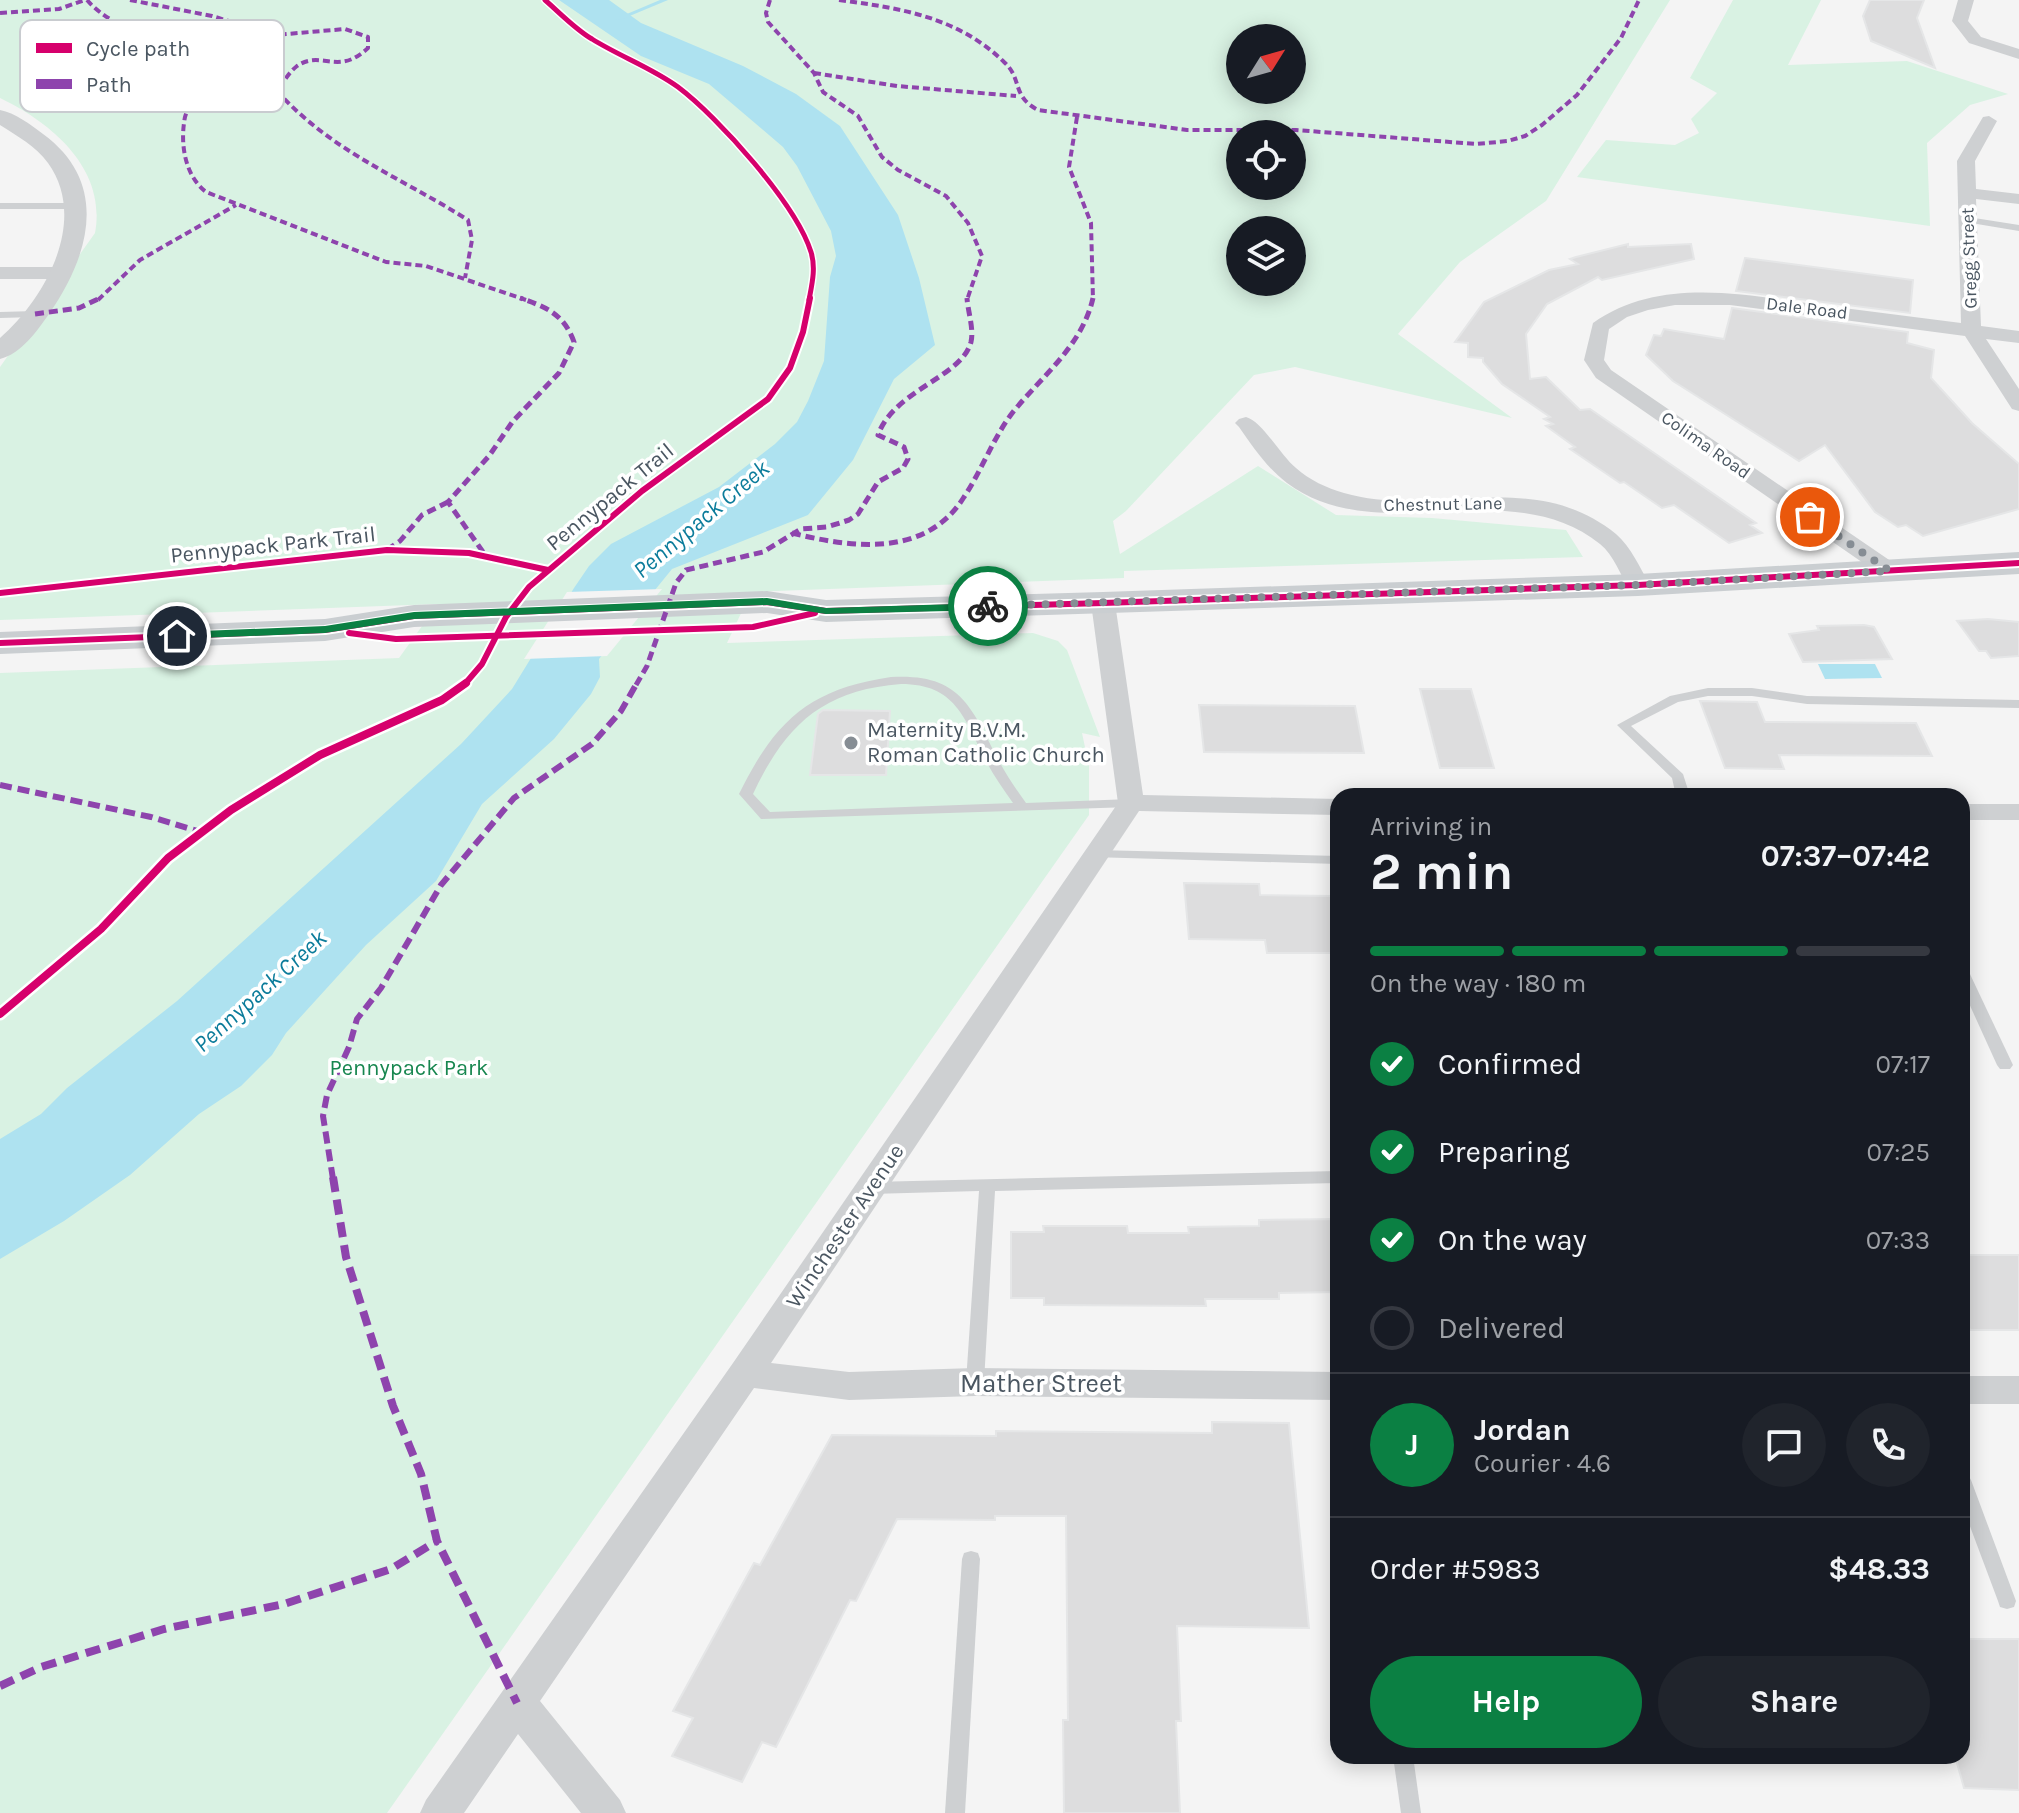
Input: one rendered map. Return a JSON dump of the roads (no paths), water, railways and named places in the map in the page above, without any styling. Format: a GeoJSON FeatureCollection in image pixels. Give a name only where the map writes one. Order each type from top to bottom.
{"type":"FeatureCollection","features":[{"type":"Feature","properties":{"kind":"main road"},"geometry":{"type":"LineString","coordinates":[[0,643],[826,611],[1638,585],[2019,563]]}},
{"type":"Feature","properties":{"kind":"street"},"geometry":{"type":"LineString","coordinates":[[1966,0],[1960,21],[1975,40],[2011,52]]}},
{"type":"Feature","properties":{"kind":"street"},"geometry":{"type":"LineString","coordinates":[[0,116],[48,149],[64,171],[76,231],[62,273],[35,314],[0,351]]}},
{"type":"Feature","properties":{"kind":"street","name":"Gregg Street"},"geometry":{"type":"LineString","coordinates":[[1989,121],[1966,161],[1971,330],[2019,405]]}},
{"type":"Feature","properties":{"kind":"street"},"geometry":{"type":"LineString","coordinates":[[1967,193],[2019,199]]}},
{"type":"Feature","properties":{"kind":"street"},"geometry":{"type":"LineString","coordinates":[[0,273],[62,273]]}},
{"type":"Feature","properties":{"kind":"street","name":"Dale Road"},"geometry":{"type":"LineString","coordinates":[[1600,327],[1620,313],[1644,305],[1675,299],[1716,299],[1792,305],[2019,337]]}},
{"type":"Feature","properties":{"kind":"street","name":"Colima Road"},"geometry":{"type":"LineString","coordinates":[[1600,327],[1594,360],[1603,374],[1890,571]]}},
{"type":"Feature","properties":{"kind":"street","name":"Chestnut Lane"},"geometry":{"type":"LineString","coordinates":[[1246,423],[1287,474],[1337,498],[1389,505],[1517,503],[1565,515],[1609,540],[1638,585]]}},
{"type":"Feature","properties":{"kind":"street"},"geometry":{"type":"LineString","coordinates":[[1103,603],[1131,803],[1330,807]]}},
{"type":"Feature","properties":{"kind":"street","name":"Winchester Avenue"},"geometry":{"type":"LineString","coordinates":[[440,1813],[745,1373],[1131,803]]}},
{"type":"Feature","properties":{"kind":"street"},"geometry":{"type":"LineString","coordinates":[[1970,812],[2019,812]]}},
{"type":"Feature","properties":{"kind":"street","name":"Mather Street"},"geometry":{"type":"LineString","coordinates":[[745,1373],[849,1386],[975,1382],[1330,1386]]}},
{"type":"Feature","properties":{"kind":"street"},"geometry":{"type":"LineString","coordinates":[[1970,1390],[2019,1390]]}},
{"type":"Feature","properties":{"kind":"street"},"geometry":{"type":"LineString","coordinates":[[517,1703],[606,1813]]}},
{"type":"Feature","properties":{"kind":"lane"},"geometry":{"type":"LineString","coordinates":[[0,206],[73,206]]}},
{"type":"Feature","properties":{"kind":"lane"},"geometry":{"type":"LineString","coordinates":[[1968,220],[2019,228]]}},
{"type":"Feature","properties":{"kind":"lane"},"geometry":{"type":"LineString","coordinates":[[0,315],[35,314]]}},
{"type":"Feature","properties":{"kind":"lane"},"geometry":{"type":"LineString","coordinates":[[1022,807],[998,772],[968,714],[946,689],[898,678],[837,692],[803,711],[764,754],[746,794],[766,816],[1022,807],[1131,803]]}},
{"type":"Feature","properties":{"kind":"lane"},"geometry":{"type":"LineString","coordinates":[[1681,788],[1678,777],[1623,725],[1674,699],[1708,692],[1752,692],[1807,700],[2019,704]]}},
{"type":"Feature","properties":{"kind":"lane"},"geometry":{"type":"LineString","coordinates":[[1096,854],[1330,860]]}},
{"type":"Feature","properties":{"kind":"lane"},"geometry":{"type":"LineString","coordinates":[[1970,989],[2005,1065]]}},
{"type":"Feature","properties":{"kind":"lane"},"geometry":{"type":"LineString","coordinates":[[870,1188],[1330,1177]]}},
{"type":"Feature","properties":{"kind":"lane"},"geometry":{"type":"LineString","coordinates":[[975,1382],[987,1185]]}},
{"type":"Feature","properties":{"kind":"lane"},"geometry":{"type":"LineString","coordinates":[[1970,1502],[2007,1601]]}},
{"type":"Feature","properties":{"kind":"lane"},"geometry":{"type":"LineString","coordinates":[[955,1813],[971,1559]]}},
{"type":"Feature","properties":{"kind":"lane"},"geometry":{"type":"LineString","coordinates":[[1404,1764],[1411,1813]]}},
{"type":"Feature","properties":{"kind":"water","name":"Pennypack Creek"},"geometry":{"type":"Polygon","coordinates":[[[559,0],[609,0],[641,23],[743,66],[796,94],[840,126],[898,215],[919,278],[935,345],[894,379],[853,460],[808,515],[672,569],[599,659],[600,677],[591,694],[554,739],[482,804],[436,881],[366,945],[286,1033],[272,1055],[241,1086],[199,1114],[130,1175],[64,1221],[0,1259],[0,1139],[41,1114],[67,1088],[177,1001],[461,744],[512,689],[589,566],[611,544],[719,487],[775,444],[797,422],[808,401],[824,361],[830,277],[836,256],[831,231],[797,166],[783,147],[709,84],[641,56],[559,0]]]}},
{"type":"Feature","properties":{"kind":"water"},"geometry":{"type":"Polygon","coordinates":[[[1818,664],[1875,664],[1882,678],[1825,679],[1818,664]]]}},
{"type":"Feature","properties":{"kind":"waterway"},"geometry":{"type":"LineString","coordinates":[[618,19],[665,0]]}},
{"type":"Feature","properties":{"kind":"place","name":"Maternity B.V.M. Roman Catholic Church"},"geometry":{"type":"Point","coordinates":[851,743]}},
{"type":"Feature","properties":{"kind":"park label","name":"Pennypack Park"},"geometry":{"type":"Point","coordinates":[409,1068]}}]}
